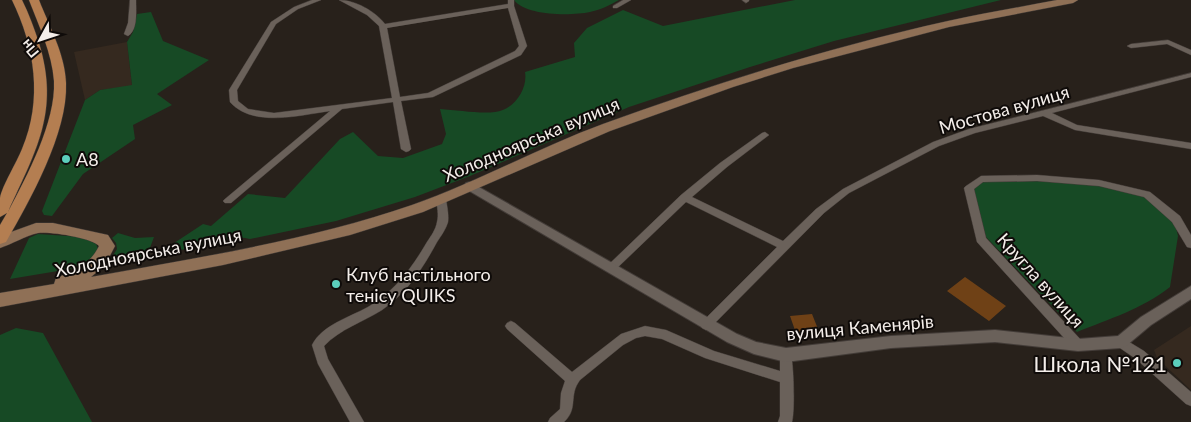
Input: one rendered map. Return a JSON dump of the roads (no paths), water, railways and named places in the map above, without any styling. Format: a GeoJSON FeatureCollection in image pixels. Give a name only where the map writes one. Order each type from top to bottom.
{"type":"FeatureCollection","features":[{"type":"Feature","properties":{"kind":"main road"},"geometry":{"type":"LineString","coordinates":[[0,212],[31,144],[41,116],[43,81],[38,55],[17,0]]}},
{"type":"Feature","properties":{"kind":"main road"},"geometry":{"type":"LineString","coordinates":[[0,238],[33,176],[54,122],[58,106],[60,85],[57,64],[34,0]]}},
{"type":"Feature","properties":{"kind":"main road","name":"Холодноярська вулиця"},"geometry":{"type":"LineString","coordinates":[[0,300],[223,259],[350,229],[441,199],[605,128],[738,82],[789,66],[948,24],[1073,0]]}},
{"type":"Feature","properties":{"kind":"main road"},"geometry":{"type":"LineString","coordinates":[[0,242],[36,228],[53,228],[102,239],[107,246],[99,263],[87,272],[36,294]]}},
{"type":"Feature","properties":{"kind":"street"},"geometry":{"type":"LineString","coordinates":[[128,34],[132,23],[133,0]]}},
{"type":"Feature","properties":{"kind":"street"},"geometry":{"type":"LineString","coordinates":[[318,0],[296,8],[273,23],[233,90],[234,102],[245,111],[274,116],[430,94],[518,53],[523,46],[511,3],[383,26]]}},
{"type":"Feature","properties":{"kind":"street"},"geometry":{"type":"LineString","coordinates":[[342,0],[371,14],[383,26],[406,150]]}},
{"type":"Feature","properties":{"kind":"street"},"geometry":{"type":"LineString","coordinates":[[615,7],[628,0]]}},
{"type":"Feature","properties":{"kind":"street"},"geometry":{"type":"LineString","coordinates":[[1131,46],[1168,42],[1191,53]]}},
{"type":"Feature","properties":{"kind":"street","name":"Мостова вулиця"},"geometry":{"type":"LineString","coordinates":[[706,325],[820,211],[846,191],[878,173],[936,144],[972,131],[1191,75]]}},
{"type":"Feature","properties":{"kind":"street"},"geometry":{"type":"LineString","coordinates":[[228,201],[340,107]]}},
{"type":"Feature","properties":{"kind":"street"},"geometry":{"type":"LineString","coordinates":[[1044,113],[1075,128],[1191,146]]}},
{"type":"Feature","properties":{"kind":"street"},"geometry":{"type":"LineString","coordinates":[[610,268],[684,196],[729,159],[765,135]]}},
{"type":"Feature","properties":{"kind":"street","name":"Кругла вулиця"},"geometry":{"type":"LineString","coordinates":[[1078,345],[981,239],[969,188],[981,179],[1037,178],[1099,183],[1147,194],[1176,219],[1191,244]]}},
{"type":"Feature","properties":{"kind":"street","name":"вулиця Каменярів"},"geometry":{"type":"LineString","coordinates":[[470,186],[706,325],[754,348],[786,355],[891,342],[995,336],[1078,345],[1120,342]]}},
{"type":"Feature","properties":{"kind":"street"},"geometry":{"type":"LineString","coordinates":[[684,196],[784,246]]}},
{"type":"Feature","properties":{"kind":"street"},"geometry":{"type":"LineString","coordinates":[[357,422],[322,360],[318,345],[331,333],[380,306],[397,292],[411,274],[441,227],[443,220],[441,199]]}},
{"type":"Feature","properties":{"kind":"street"},"geometry":{"type":"LineString","coordinates":[[1191,292],[1146,321],[1120,342],[1140,355],[1191,400]]}},
{"type":"Feature","properties":{"kind":"street"},"geometry":{"type":"LineString","coordinates":[[510,326],[572,379]]}},
{"type":"Feature","properties":{"kind":"street"},"geometry":{"type":"LineString","coordinates":[[555,422],[566,412],[566,395],[572,379],[617,343],[631,335],[645,331],[666,335],[701,351],[787,379]]}},
{"type":"Feature","properties":{"kind":"street"},"geometry":{"type":"LineString","coordinates":[[784,422],[787,416],[786,355]]}},
{"type":"Feature","properties":{"kind":"place","name":"А8"},"geometry":{"type":"Point","coordinates":[66,159]}},
{"type":"Feature","properties":{"kind":"place","name":"Клуб настільного тенісу QUIKS"},"geometry":{"type":"Point","coordinates":[336,284]}},
{"type":"Feature","properties":{"kind":"place","name":"Школа №121"},"geometry":{"type":"Point","coordinates":[1177,363]}}]}
